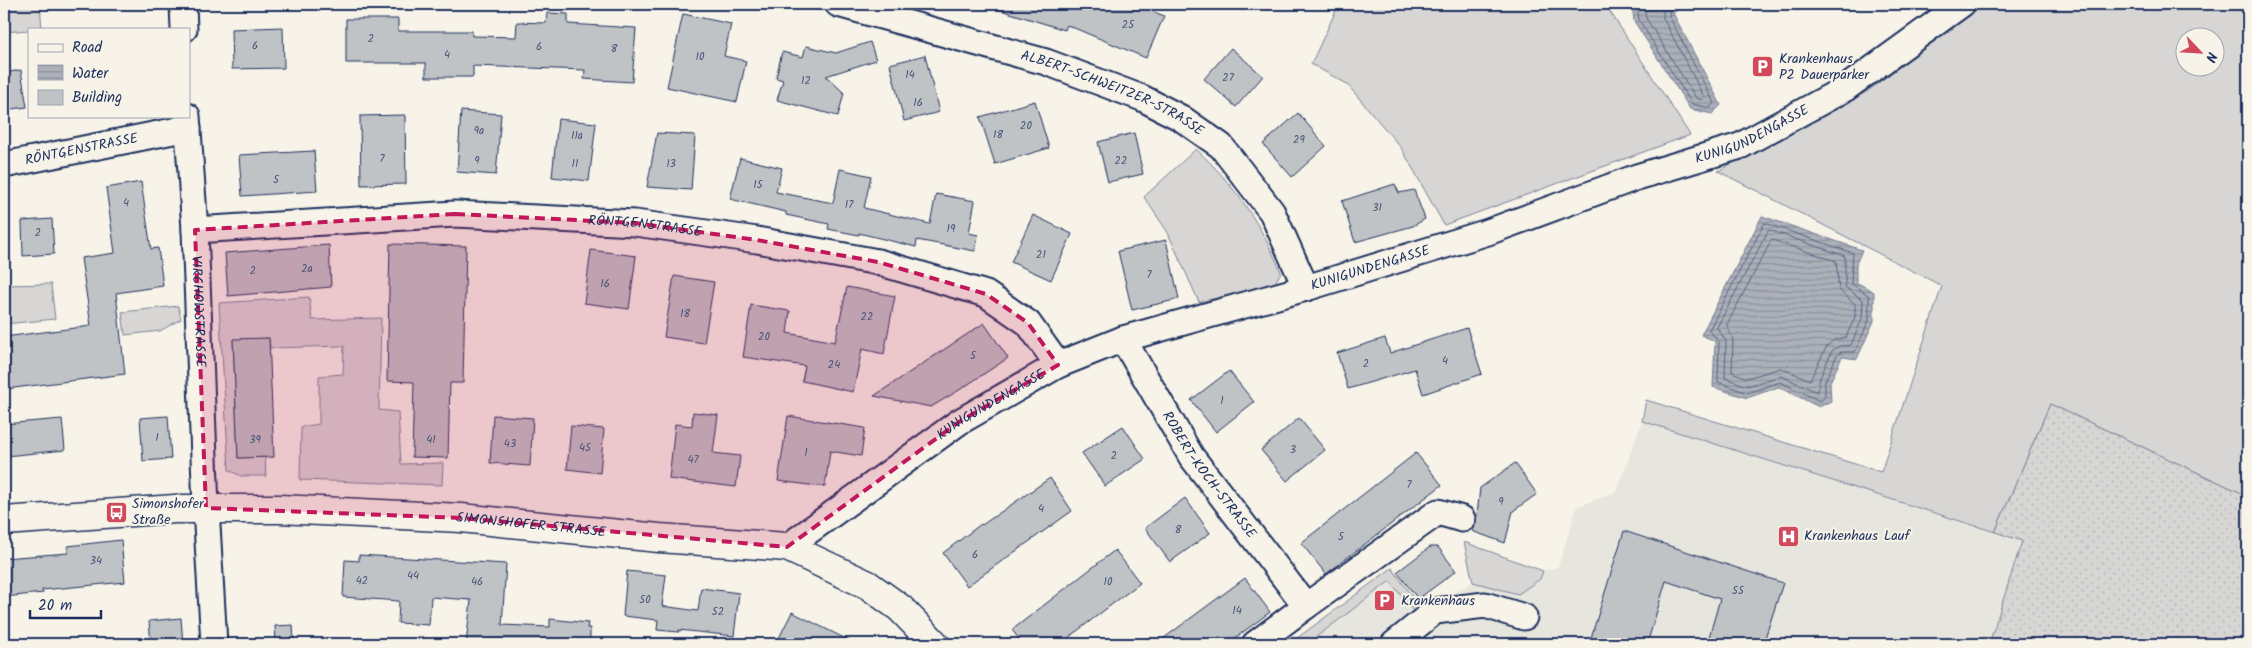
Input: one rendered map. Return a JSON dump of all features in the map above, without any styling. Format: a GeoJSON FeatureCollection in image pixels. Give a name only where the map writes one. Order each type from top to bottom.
{"type":"FeatureCollection","features":[{"type":"Feature","properties":{"kind":"street"},"geometry":{"type":"LineString","coordinates":[[184,4],[184,28]]}},
{"type":"Feature","properties":{"kind":"street","name":"ALBERT-SCHWEITZER-STRASSE"},"geometry":{"type":"LineString","coordinates":[[838,4],[1046,62],[1142,98],[1181,118],[1221,146],[1272,212],[1306,288]]}},
{"type":"Feature","properties":{"kind":"street","name":"KUNIGUNDENGASSE"},"geometry":{"type":"LineString","coordinates":[[787,547],[959,422],[1058,365],[1122,338],[1306,288],[1488,232],[1637,177],[1740,146],[1846,88],[1962,4]]}},
{"type":"Feature","properties":{"kind":"street","name":"RÖNTGENSTRASSE"},"geometry":{"type":"LineString","coordinates":[[4,165],[188,122]]}},
{"type":"Feature","properties":{"kind":"street","name":"VIRCHOWSTRASSE"},"geometry":{"type":"LineString","coordinates":[[188,122],[195,230],[206,508],[214,644]]}},
{"type":"Feature","properties":{"kind":"street","name":"RÖNTGENSTRASSE"},"geometry":{"type":"LineString","coordinates":[[195,230],[455,214],[635,223],[757,240],[878,262],[986,294],[1028,322],[1058,365]]}},
{"type":"Feature","properties":{"kind":"street","name":"ROBERT-KOCH-STRASSE"},"geometry":{"type":"LineString","coordinates":[[1122,338],[1192,456],[1306,606]]}},
{"type":"Feature","properties":{"kind":"street","name":"SIMONSHOFER STRASSE"},"geometry":{"type":"LineString","coordinates":[[4,521],[206,508],[280,509],[461,518],[659,538],[787,547],[868,585],[900,608],[935,644]]}},
{"type":"Feature","properties":{"kind":"street"},"geometry":{"type":"LineString","coordinates":[[1255,644],[1438,512],[1462,519]]}},
{"type":"Feature","properties":{"kind":"street"},"geometry":{"type":"LineString","coordinates":[[1394,644],[1435,611],[1485,605],[1524,617]]}},
{"type":"Feature","properties":{"kind":"highlighted area"},"geometry":{"type":"Polygon","coordinates":[[[455,214],[635,223],[757,240],[878,262],[986,294],[1028,323],[1058,365],[959,422],[787,547],[461,518],[206,508],[195,230],[455,214]]]}},
{"type":"Feature","properties":{"kind":"shaded area"},"geometry":{"type":"Polygon","coordinates":[[[4,4],[40,4],[42,28],[4,32],[4,4]]]}},
{"type":"Feature","properties":{"kind":"shaded area"},"geometry":{"type":"Polygon","coordinates":[[[1339,4],[1605,4],[1690,135],[1444,225],[1402,149],[1347,84],[1311,64],[1339,4]]]}},
{"type":"Feature","properties":{"kind":"shaded area"},"geometry":{"type":"Polygon","coordinates":[[[1980,4],[2248,4],[2248,496],[2050,404],[1995,532],[1642,421],[1646,400],[1881,472],[1942,286],[1718,171],[1868,91],[1980,4]]]}},
{"type":"Feature","properties":{"kind":"shaded area"},"geometry":{"type":"Polygon","coordinates":[[[1196,149],[1210,162],[1234,191],[1265,237],[1281,272],[1274,285],[1199,302],[1167,231],[1144,197],[1196,149]]]}},
{"type":"Feature","properties":{"kind":"shaded area"},"geometry":{"type":"Polygon","coordinates":[[[51,284],[55,319],[4,324],[4,285],[51,284]]]}},
{"type":"Feature","properties":{"kind":"shaded area"},"geometry":{"type":"Polygon","coordinates":[[[309,297],[312,320],[381,318],[379,410],[398,412],[401,464],[443,463],[442,485],[300,480],[301,427],[319,424],[319,376],[343,374],[344,346],[270,348],[269,338],[233,340],[238,458],[265,457],[266,476],[241,476],[229,470],[219,303],[309,297]]]}},
{"type":"Feature","properties":{"kind":"shaded area"},"geometry":{"type":"Polygon","coordinates":[[[178,306],[181,319],[160,331],[125,335],[122,312],[178,306]]]}},
{"type":"Feature","properties":{"kind":"shaded area"},"geometry":{"type":"Polygon","coordinates":[[[2050,404],[2248,496],[2248,644],[1989,644],[2022,541],[1995,532],[2050,404]]]}},
{"type":"Feature","properties":{"kind":"shaded area","name":"Krankenhaus Lauf"},"geometry":{"type":"Polygon","coordinates":[[[1642,421],[2022,541],[1989,644],[1307,644],[1390,580],[1422,610],[1473,582],[1518,594],[1540,579],[1543,571],[1558,567],[1577,507],[1617,491],[1642,421]]]}},
{"type":"Feature","properties":{"kind":"shaded area"},"geometry":{"type":"Polygon","coordinates":[[[1464,542],[1543,571],[1540,579],[1518,594],[1473,582],[1464,542]]]}},
{"type":"Feature","properties":{"kind":"shaded area"},"geometry":{"type":"Polygon","coordinates":[[[1392,568],[1422,610],[1417,616],[1390,581],[1307,644],[1289,644],[1392,568]]]}},
{"type":"Feature","properties":{"kind":"water"},"geometry":{"type":"Polygon","coordinates":[[[1632,4],[1687,4],[1673,13],[1721,105],[1712,114],[1690,109],[1634,21],[1632,4]]]}},
{"type":"Feature","properties":{"kind":"water"},"geometry":{"type":"Polygon","coordinates":[[[1762,216],[1862,250],[1856,264],[1856,282],[1874,292],[1874,321],[1857,359],[1842,357],[1830,382],[1831,401],[1819,407],[1779,387],[1747,398],[1713,387],[1715,341],[1701,335],[1762,216]]]}},
{"type":"Feature","properties":{"kind":"building"},"geometry":{"type":"Polygon","coordinates":[[[995,4],[1135,4],[1164,16],[1146,58],[1067,25],[1065,30],[994,8],[995,4]]]}},
{"type":"Feature","properties":{"kind":"building"},"geometry":{"type":"Polygon","coordinates":[[[547,13],[568,14],[568,24],[636,28],[632,82],[584,79],[585,70],[473,66],[473,77],[426,77],[426,63],[346,63],[346,19],[398,19],[398,31],[472,31],[472,36],[516,37],[517,22],[546,23],[547,13]]]}},
{"type":"Feature","properties":{"kind":"building"},"geometry":{"type":"Polygon","coordinates":[[[683,14],[731,24],[724,56],[746,61],[737,102],[667,87],[683,14]]]}},
{"type":"Feature","properties":{"kind":"building"},"geometry":{"type":"Polygon","coordinates":[[[283,27],[284,68],[232,69],[231,29],[283,27]]]}},
{"type":"Feature","properties":{"kind":"building"},"geometry":{"type":"Polygon","coordinates":[[[870,42],[876,60],[826,76],[844,93],[838,116],[777,100],[783,80],[776,78],[782,52],[803,57],[806,46],[836,53],[870,42]]]}},
{"type":"Feature","properties":{"kind":"building"},"geometry":{"type":"Polygon","coordinates":[[[1231,48],[1263,76],[1236,107],[1204,79],[1231,48]]]}},
{"type":"Feature","properties":{"kind":"building"},"geometry":{"type":"Polygon","coordinates":[[[925,55],[939,112],[904,121],[890,64],[925,55]]]}},
{"type":"Feature","properties":{"kind":"building"},"geometry":{"type":"Polygon","coordinates":[[[21,70],[27,107],[4,110],[4,73],[21,70]]]}},
{"type":"Feature","properties":{"kind":"building"},"geometry":{"type":"Polygon","coordinates":[[[1035,101],[1049,148],[995,164],[980,117],[1035,101]]]}},
{"type":"Feature","properties":{"kind":"building"},"geometry":{"type":"Polygon","coordinates":[[[461,111],[501,114],[496,175],[457,172],[461,111]]]}},
{"type":"Feature","properties":{"kind":"building"},"geometry":{"type":"Polygon","coordinates":[[[1298,113],[1326,146],[1292,177],[1263,144],[1298,113]]]}},
{"type":"Feature","properties":{"kind":"building"},"geometry":{"type":"Polygon","coordinates":[[[405,115],[406,184],[361,185],[360,116],[405,115]]]}},
{"type":"Feature","properties":{"kind":"building"},"geometry":{"type":"Polygon","coordinates":[[[558,119],[596,123],[589,181],[552,177],[558,119]]]}},
{"type":"Feature","properties":{"kind":"building"},"geometry":{"type":"Polygon","coordinates":[[[657,133],[695,135],[691,190],[647,187],[657,133]]]}},
{"type":"Feature","properties":{"kind":"building"},"geometry":{"type":"Polygon","coordinates":[[[1134,133],[1143,174],[1108,182],[1098,142],[1134,133]]]}},
{"type":"Feature","properties":{"kind":"building"},"geometry":{"type":"Polygon","coordinates":[[[314,151],[317,191],[242,196],[239,155],[314,151]]]}},
{"type":"Feature","properties":{"kind":"building"},"geometry":{"type":"Polygon","coordinates":[[[740,158],[782,168],[776,192],[833,203],[840,169],[871,176],[864,208],[930,224],[936,194],[975,201],[969,233],[978,235],[975,251],[917,240],[916,247],[859,233],[859,235],[828,229],[829,224],[786,215],[786,212],[730,199],[740,158]]]}},
{"type":"Feature","properties":{"kind":"building"},"geometry":{"type":"Polygon","coordinates":[[[141,182],[151,249],[158,248],[163,286],[116,293],[125,374],[6,389],[4,337],[91,326],[81,258],[115,253],[106,188],[141,182]]]}},
{"type":"Feature","properties":{"kind":"building"},"geometry":{"type":"Polygon","coordinates":[[[1395,184],[1399,193],[1414,190],[1425,219],[1413,226],[1355,242],[1342,201],[1395,184]]]}},
{"type":"Feature","properties":{"kind":"building"},"geometry":{"type":"Polygon","coordinates":[[[1033,215],[1072,234],[1051,280],[1011,262],[1033,215]]]}},
{"type":"Feature","properties":{"kind":"building"},"geometry":{"type":"Polygon","coordinates":[[[52,219],[54,254],[23,256],[22,221],[52,219]]]}},
{"type":"Feature","properties":{"kind":"building"},"geometry":{"type":"Polygon","coordinates":[[[1166,240],[1179,299],[1132,310],[1118,251],[1166,240]]]}},
{"type":"Feature","properties":{"kind":"building"},"geometry":{"type":"Polygon","coordinates":[[[390,244],[466,246],[463,383],[450,383],[448,458],[412,457],[414,382],[387,381],[390,244]]]}},
{"type":"Feature","properties":{"kind":"building"},"geometry":{"type":"Polygon","coordinates":[[[329,245],[331,287],[228,296],[225,253],[329,245]]]}},
{"type":"Feature","properties":{"kind":"building"},"geometry":{"type":"Polygon","coordinates":[[[591,250],[636,256],[629,309],[584,303],[591,250]]]}},
{"type":"Feature","properties":{"kind":"building"},"geometry":{"type":"Polygon","coordinates":[[[674,276],[714,282],[704,343],[664,337],[674,276]]]}},
{"type":"Feature","properties":{"kind":"building"},"geometry":{"type":"Polygon","coordinates":[[[847,287],[895,296],[884,354],[862,349],[853,392],[802,381],[805,366],[743,357],[751,305],[790,311],[787,333],[835,342],[847,287]]]}},
{"type":"Feature","properties":{"kind":"building"},"geometry":{"type":"Polygon","coordinates":[[[984,323],[1008,358],[931,407],[874,396],[984,323]]]}},
{"type":"Feature","properties":{"kind":"building"},"geometry":{"type":"Polygon","coordinates":[[[1467,328],[1482,374],[1423,394],[1415,369],[1348,389],[1337,353],[1385,338],[1390,353],[1467,328]]]}},
{"type":"Feature","properties":{"kind":"building"},"geometry":{"type":"Polygon","coordinates":[[[269,338],[274,457],[238,458],[233,339],[269,338]]]}},
{"type":"Feature","properties":{"kind":"building"},"geometry":{"type":"Polygon","coordinates":[[[1229,371],[1254,402],[1216,432],[1191,400],[1229,371]]]}},
{"type":"Feature","properties":{"kind":"building"},"geometry":{"type":"Polygon","coordinates":[[[693,412],[718,415],[713,453],[740,456],[736,487],[669,479],[675,424],[692,426],[693,412]]]}},
{"type":"Feature","properties":{"kind":"building"},"geometry":{"type":"Polygon","coordinates":[[[493,415],[533,418],[530,466],[490,463],[493,415]]]}},
{"type":"Feature","properties":{"kind":"building"},"geometry":{"type":"Polygon","coordinates":[[[168,416],[171,459],[143,461],[140,418],[168,416]]]}},
{"type":"Feature","properties":{"kind":"building"},"geometry":{"type":"Polygon","coordinates":[[[788,416],[865,428],[861,456],[830,451],[825,487],[778,481],[788,416]]]}},
{"type":"Feature","properties":{"kind":"building"},"geometry":{"type":"Polygon","coordinates":[[[1299,418],[1325,450],[1287,481],[1261,450],[1299,418]]]}},
{"type":"Feature","properties":{"kind":"building"},"geometry":{"type":"Polygon","coordinates":[[[62,419],[65,450],[6,456],[4,424],[62,419]]]}},
{"type":"Feature","properties":{"kind":"building"},"geometry":{"type":"Polygon","coordinates":[[[571,426],[604,429],[600,473],[567,469],[571,426]]]}},
{"type":"Feature","properties":{"kind":"building"},"geometry":{"type":"Polygon","coordinates":[[[1123,426],[1145,459],[1105,486],[1082,453],[1123,426]]]}},
{"type":"Feature","properties":{"kind":"building"},"geometry":{"type":"Polygon","coordinates":[[[1416,453],[1442,485],[1326,574],[1301,543],[1416,453]]]}},
{"type":"Feature","properties":{"kind":"building"},"geometry":{"type":"Polygon","coordinates":[[[1515,463],[1537,494],[1513,511],[1505,543],[1472,531],[1476,523],[1480,488],[1515,463]]]}},
{"type":"Feature","properties":{"kind":"building"},"geometry":{"type":"Polygon","coordinates":[[[1050,478],[1072,511],[967,586],[943,553],[981,524],[1050,478]]]}},
{"type":"Feature","properties":{"kind":"building"},"geometry":{"type":"Polygon","coordinates":[[[1185,498],[1210,533],[1170,562],[1145,528],[1185,498]]]}},
{"type":"Feature","properties":{"kind":"building"},"geometry":{"type":"Polygon","coordinates":[[[1624,531],[1783,583],[1763,644],[1707,644],[1720,599],[1666,581],[1647,644],[1589,644],[1624,531]]]}},
{"type":"Feature","properties":{"kind":"building"},"geometry":{"type":"Polygon","coordinates":[[[121,540],[125,582],[42,590],[43,593],[4,597],[4,558],[68,553],[68,546],[121,540]]]}},
{"type":"Feature","properties":{"kind":"building"},"geometry":{"type":"Polygon","coordinates":[[[1430,547],[1438,547],[1456,571],[1418,599],[1397,572],[1430,547]]]}},
{"type":"Feature","properties":{"kind":"building"},"geometry":{"type":"Polygon","coordinates":[[[1115,550],[1140,583],[1060,644],[1023,644],[1012,630],[1115,550]]]}},
{"type":"Feature","properties":{"kind":"building"},"geometry":{"type":"Polygon","coordinates":[[[359,555],[506,564],[502,625],[550,627],[550,619],[588,623],[587,628],[590,628],[590,644],[466,644],[471,600],[431,597],[429,625],[398,623],[399,601],[343,597],[345,560],[359,561],[359,555]]]}},
{"type":"Feature","properties":{"kind":"building"},"geometry":{"type":"Polygon","coordinates":[[[627,571],[666,575],[662,606],[698,611],[701,588],[739,593],[734,636],[679,630],[679,632],[657,630],[658,620],[623,616],[627,571]]]}},
{"type":"Feature","properties":{"kind":"building"},"geometry":{"type":"Polygon","coordinates":[[[1245,578],[1270,612],[1227,644],[1156,644],[1245,578]]]}},
{"type":"Feature","properties":{"kind":"building"},"geometry":{"type":"Polygon","coordinates":[[[792,612],[856,644],[776,644],[792,612]]]}},
{"type":"Feature","properties":{"kind":"building"},"geometry":{"type":"Polygon","coordinates":[[[181,618],[183,644],[151,644],[149,621],[181,618]]]}},
{"type":"Feature","properties":{"kind":"building"},"geometry":{"type":"Polygon","coordinates":[[[293,625],[294,644],[276,644],[275,626],[293,625]]]}},
{"type":"Feature","properties":{"kind":"place","name":"Krankenhaus P2 Dauerparker"},"geometry":{"type":"Point","coordinates":[1763,67]}},
{"type":"Feature","properties":{"kind":"place","name":"Simonshofer Straße"},"geometry":{"type":"Point","coordinates":[116,512]}},
{"type":"Feature","properties":{"kind":"place","name":"Krankenhaus Lauf"},"geometry":{"type":"Point","coordinates":[1788,536]}},
{"type":"Feature","properties":{"kind":"place","name":"Krankenhaus"},"geometry":{"type":"Point","coordinates":[1385,601]}}]}
